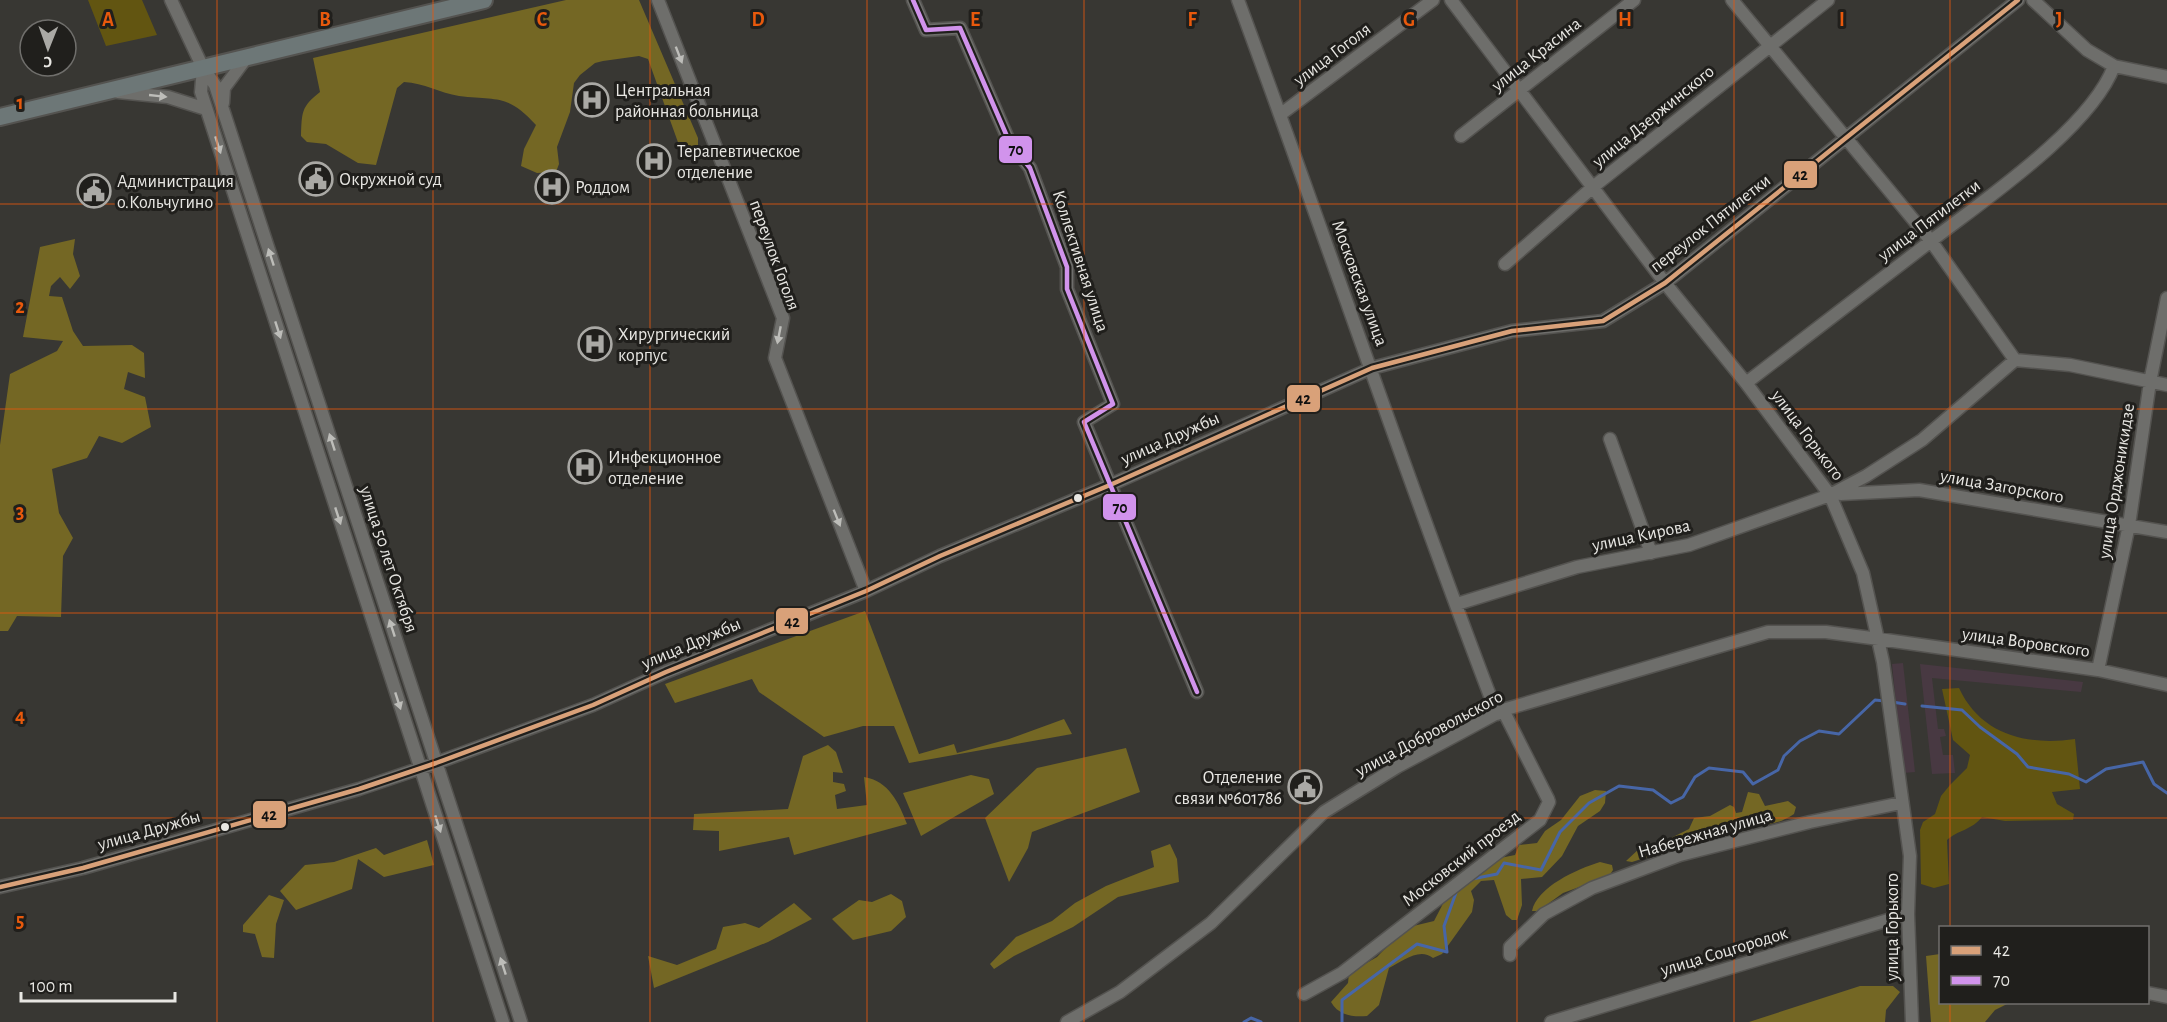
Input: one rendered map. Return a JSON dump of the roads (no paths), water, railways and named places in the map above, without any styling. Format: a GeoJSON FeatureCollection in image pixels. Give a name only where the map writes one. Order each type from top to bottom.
{"type":"FeatureCollection","features":[{"type":"Feature","properties":{"kind":"main road"},"geometry":{"type":"LineString","coordinates":[[0,117],[484,0]]}},
{"type":"Feature","properties":{"kind":"street"},"geometry":{"type":"LineString","coordinates":[[171,0],[203,68]]}},
{"type":"Feature","properties":{"kind":"street","name":"переулок Гоголя"},"geometry":{"type":"LineString","coordinates":[[658,0],[783,318],[775,358],[866,591]]}},
{"type":"Feature","properties":{"kind":"street","name":"Коллективная улица"},"geometry":{"type":"LineString","coordinates":[[913,0],[926,30],[960,28],[1009,141],[1030,168],[1068,267],[1067,289],[1113,404],[1084,422],[1197,692]]}},
{"type":"Feature","properties":{"kind":"street","name":"Московская улица"},"geometry":{"type":"LineString","coordinates":[[1238,0],[1372,368],[1397,446],[1500,712]]}},
{"type":"Feature","properties":{"kind":"street","name":"улица Гоголя"},"geometry":{"type":"LineString","coordinates":[[1281,114],[1433,0]]}},
{"type":"Feature","properties":{"kind":"street","name":"улица Горького"},"geometry":{"type":"LineString","coordinates":[[1451,0],[1665,283],[1746,383],[1830,495],[1863,573],[1879,639],[1910,856],[1908,914],[1912,1022]]}},
{"type":"Feature","properties":{"kind":"street","name":"улица Красина"},"geometry":{"type":"LineString","coordinates":[[1461,136],[1634,0]]}},
{"type":"Feature","properties":{"kind":"street"},"geometry":{"type":"LineString","coordinates":[[1732,0],[1931,241],[2015,360]]}},
{"type":"Feature","properties":{"kind":"street","name":"улица Дзержинского"},"geometry":{"type":"LineString","coordinates":[[1505,264],[1593,187],[1828,0]]}},
{"type":"Feature","properties":{"kind":"street","name":"переулок Пятилетки"},"geometry":{"type":"LineString","coordinates":[[1372,368],[1512,331],[1603,321],[1665,283],[2019,0]]}},
{"type":"Feature","properties":{"kind":"street"},"geometry":{"type":"LineString","coordinates":[[2033,0],[2087,50],[2114,66],[2167,77]]}},
{"type":"Feature","properties":{"kind":"street"},"geometry":{"type":"LineString","coordinates":[[222,108],[224,88],[247,57]]}},
{"type":"Feature","properties":{"kind":"street","name":"улица Пятилетки"},"geometry":{"type":"LineString","coordinates":[[1746,383],[2000,189],[2072,126],[2109,81],[2114,66]]}},
{"type":"Feature","properties":{"kind":"street","name":"улица 50 лет Октября"},"geometry":{"type":"LineString","coordinates":[[203,68],[215,85],[521,1022]]}},
{"type":"Feature","properties":{"kind":"street","name":"улица 50 лет Октября"},"geometry":{"type":"LineString","coordinates":[[203,68],[201,92],[206,109],[502,1022]]}},
{"type":"Feature","properties":{"kind":"street"},"geometry":{"type":"LineString","coordinates":[[108,91],[168,97],[206,109]]}},
{"type":"Feature","properties":{"kind":"street","name":"улица Орджоникидзе"},"geometry":{"type":"LineString","coordinates":[[2098,670],[2129,525],[2150,382],[2167,298]]}},
{"type":"Feature","properties":{"kind":"street"},"geometry":{"type":"LineString","coordinates":[[1830,495],[1866,476],[1922,440],[2015,360],[2070,365],[2167,385]]}},
{"type":"Feature","properties":{"kind":"street","name":"улица Дружбы"},"geometry":{"type":"LineString","coordinates":[[0,887],[83,868],[359,789],[593,705],[666,672],[866,591],[940,556],[1110,485],[1372,368]]}},
{"type":"Feature","properties":{"kind":"street"},"geometry":{"type":"LineString","coordinates":[[1610,439],[1651,553]]}},
{"type":"Feature","properties":{"kind":"street","name":"улица Загорского"},"geometry":{"type":"LineString","coordinates":[[1830,495],[1863,491],[1919,490],[2167,532]]}},
{"type":"Feature","properties":{"kind":"street","name":"улица Кирова"},"geometry":{"type":"LineString","coordinates":[[1457,604],[1577,567],[1689,545],[1830,495]]}},
{"type":"Feature","properties":{"kind":"street","name":"улица Добровольского"},"geometry":{"type":"LineString","coordinates":[[1067,1022],[1120,993],[1211,923],[1324,812],[1397,766],[1500,712],[1768,632],[1827,632],[1879,639]]}},
{"type":"Feature","properties":{"kind":"street","name":"улица Воровского"},"geometry":{"type":"LineString","coordinates":[[1879,639],[2098,670],[2167,685]]}},
{"type":"Feature","properties":{"kind":"street","name":"Московский проезд"},"geometry":{"type":"LineString","coordinates":[[1304,994],[1342,973],[1540,820],[1549,802],[1548,799],[1500,712]]}},
{"type":"Feature","properties":{"kind":"street","name":"Набережная улица"},"geometry":{"type":"LineString","coordinates":[[1510,955],[1510,947],[1544,915],[1592,888],[1680,855],[1806,822],[1901,803]]}},
{"type":"Feature","properties":{"kind":"street","name":"улица Соцгородок"},"geometry":{"type":"LineString","coordinates":[[1551,1022],[1908,914]]}},
{"type":"Feature","properties":{"kind":"street"},"geometry":{"type":"LineString","coordinates":[[2149,993],[2167,997]]}},
{"type":"Feature","properties":{"kind":"waterway"},"geometry":{"type":"LineString","coordinates":[[1472,879],[1497,874],[1504,863],[1541,870],[1560,832],[1589,803],[1619,786],[1653,790],[1671,803],[1683,797],[1695,777],[1709,768],[1743,772],[1753,784],[1778,770],[1784,756],[1800,741],[1819,731],[1839,734],[1875,700],[1885,701]]}},
{"type":"Feature","properties":{"kind":"waterway"},"geometry":{"type":"LineString","coordinates":[[1892,702],[1905,704]]}},
{"type":"Feature","properties":{"kind":"waterway"},"geometry":{"type":"LineString","coordinates":[[1922,706],[1962,710],[1980,727],[2017,754],[2028,767],[2069,774],[2086,782],[2106,769],[2143,762],[2154,784],[2167,793]]}},
{"type":"Feature","properties":{"kind":"waterway"},"geometry":{"type":"LineString","coordinates":[[1342,1022],[1342,1000],[1417,944],[1447,952],[1444,926],[1457,890]]}},
{"type":"Feature","properties":{"kind":"waterway"},"geometry":{"type":"LineString","coordinates":[[1244,1022],[1251,1018],[1261,1022]]}},
{"type":"Feature","properties":{"kind":"place","name":"Центральная районная больница"},"geometry":{"type":"Point","coordinates":[592,100]}},
{"type":"Feature","properties":{"kind":"place","name":"Терапевтическое отделение"},"geometry":{"type":"Point","coordinates":[654,161]}},
{"type":"Feature","properties":{"kind":"place","name":"Окружной суд"},"geometry":{"type":"Point","coordinates":[316,179]}},
{"type":"Feature","properties":{"kind":"place","name":"Роддом"},"geometry":{"type":"Point","coordinates":[552,187]}},
{"type":"Feature","properties":{"kind":"place","name":"Администрация о.Кольчугино"},"geometry":{"type":"Point","coordinates":[94,191]}},
{"type":"Feature","properties":{"kind":"place","name":"Хирургический корпус"},"geometry":{"type":"Point","coordinates":[595,344]}},
{"type":"Feature","properties":{"kind":"place","name":"Инфекционное отделение"},"geometry":{"type":"Point","coordinates":[585,467]}},
{"type":"Feature","properties":{"kind":"place","name":"Отделение связи №601786"},"geometry":{"type":"Point","coordinates":[1305,787]}}]}
